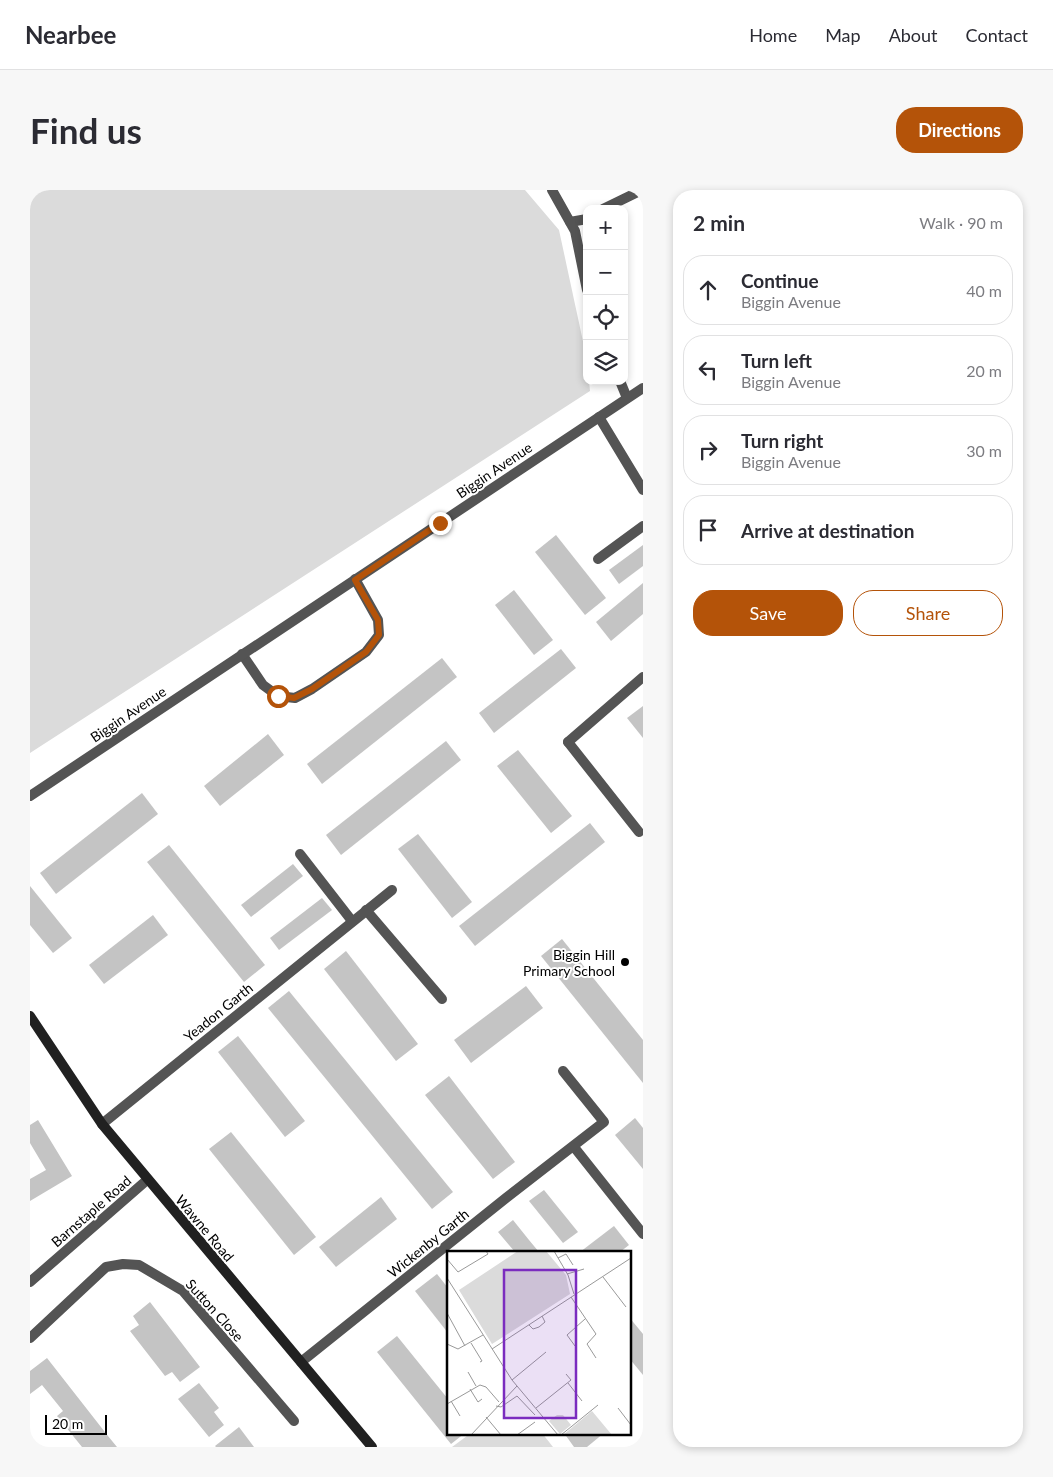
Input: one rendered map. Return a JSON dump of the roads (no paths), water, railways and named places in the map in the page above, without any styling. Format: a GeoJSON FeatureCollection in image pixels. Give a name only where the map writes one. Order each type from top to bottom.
{"type":"FeatureCollection","features":[{"type":"Feature","properties":{"kind":"street"},"geometry":{"type":"LineString","coordinates":[[552,190],[575,231],[583,270]]}},
{"type":"Feature","properties":{"kind":"street"},"geometry":{"type":"LineString","coordinates":[[611,205],[642,190]]}},
{"type":"Feature","properties":{"kind":"street"},"geometry":{"type":"LineString","coordinates":[[570,222],[583,219]]}},
{"type":"Feature","properties":{"kind":"street"},"geometry":{"type":"LineString","coordinates":[[622,385],[627,398]]}},
{"type":"Feature","properties":{"kind":"street","name":"Biggin Avenue"},"geometry":{"type":"LineString","coordinates":[[30,796],[643,388]]}},
{"type":"Feature","properties":{"kind":"street"},"geometry":{"type":"LineString","coordinates":[[599,417],[643,490]]}},
{"type":"Feature","properties":{"kind":"street"},"geometry":{"type":"LineString","coordinates":[[598,559],[643,526]]}},
{"type":"Feature","properties":{"kind":"street"},"geometry":{"type":"LineString","coordinates":[[242,654],[263,686],[278,696],[294,698],[331,678],[366,652],[379,635],[378,620],[355,580]]}},
{"type":"Feature","properties":{"kind":"street"},"geometry":{"type":"LineString","coordinates":[[638,832],[568,742],[643,677]]}},
{"type":"Feature","properties":{"kind":"street"},"geometry":{"type":"LineString","coordinates":[[300,854],[352,921]]}},
{"type":"Feature","properties":{"kind":"street","name":"Yeadon Garth"},"geometry":{"type":"LineString","coordinates":[[102,1124],[392,890]]}},
{"type":"Feature","properties":{"kind":"street"},"geometry":{"type":"LineString","coordinates":[[366,910],[442,999]]}},
{"type":"Feature","properties":{"kind":"street","name":"Wawne Road"},"geometry":{"type":"LineString","coordinates":[[30,1016],[102,1124],[372,1447]]}},
{"type":"Feature","properties":{"kind":"street","name":"Wickenby Garth"},"geometry":{"type":"LineString","coordinates":[[301,1362],[604,1122],[563,1071]]}},
{"type":"Feature","properties":{"kind":"street"},"geometry":{"type":"LineString","coordinates":[[574,1147],[643,1234]]}},
{"type":"Feature","properties":{"kind":"street","name":"Barnstaple Road"},"geometry":{"type":"LineString","coordinates":[[30,1282],[147,1180]]}},
{"type":"Feature","properties":{"kind":"street","name":"Sutton Close"},"geometry":{"type":"LineString","coordinates":[[30,1338],[106,1267],[123,1264],[139,1265],[183,1291],[294,1421]]}},
{"type":"Feature","properties":{"kind":"place","name":"Biggin Hill Primary School"},"geometry":{"type":"Point","coordinates":[625,962]}}]}
